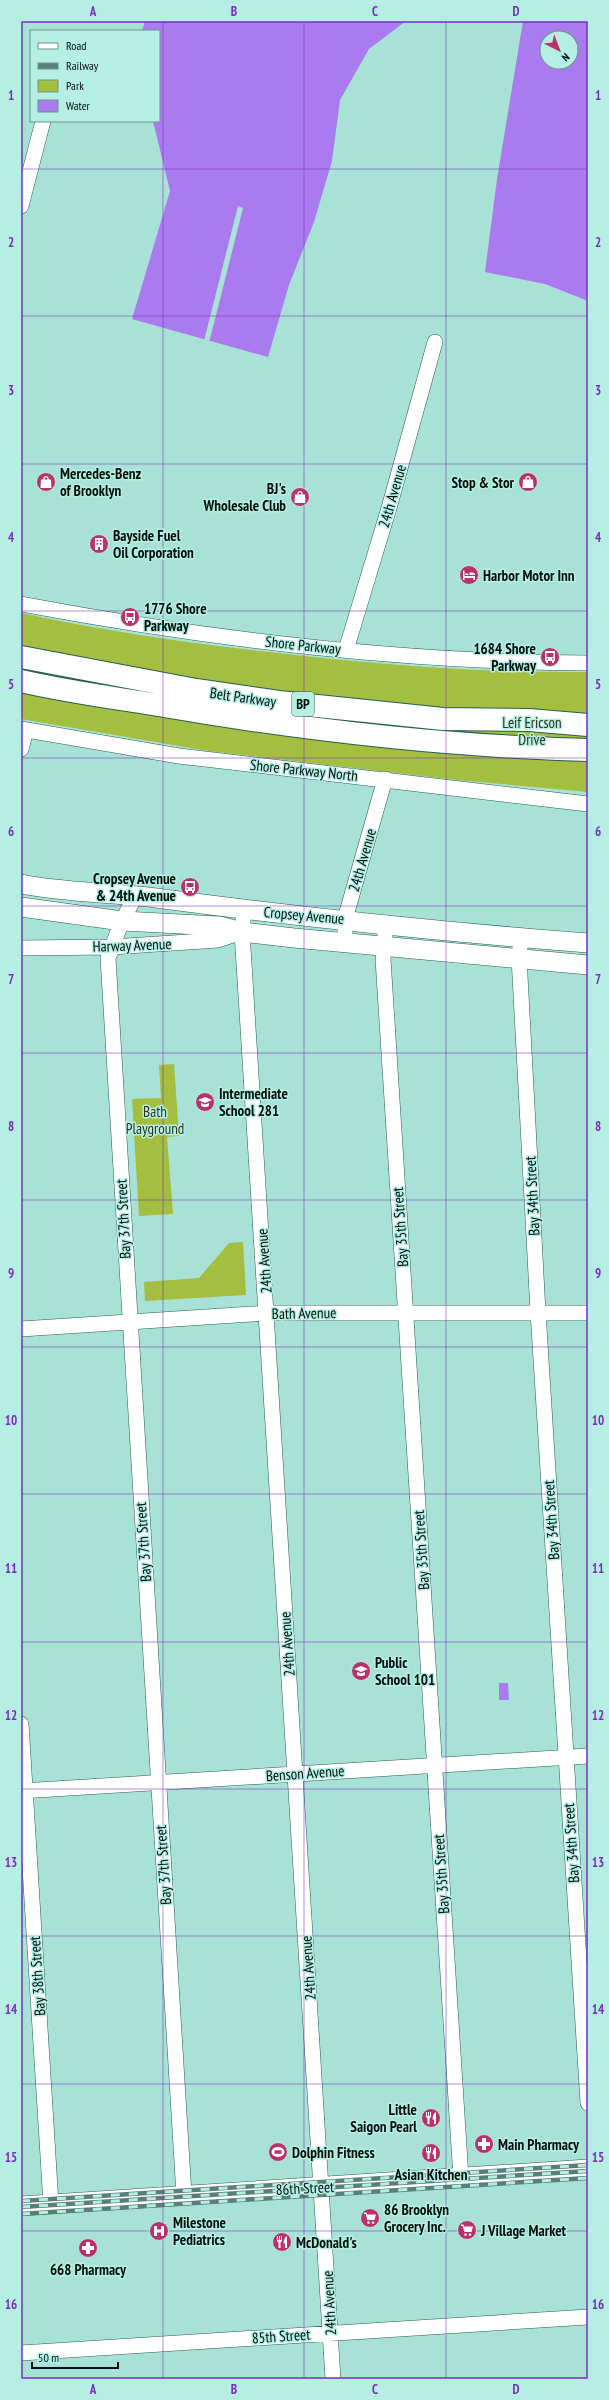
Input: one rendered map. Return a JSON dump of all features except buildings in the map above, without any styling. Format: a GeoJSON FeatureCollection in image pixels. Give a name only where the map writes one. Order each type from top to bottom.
{"type":"FeatureCollection","features":[{"type":"Feature","properties":{"kind":"highway","name":"Belt Parkway"},"geometry":{"type":"LineString","coordinates":[[21,657],[196,690],[279,702],[443,719],[529,720],[588,725]]}},
{"type":"Feature","properties":{"kind":"highway","name":"Belt Parkway"},"geometry":{"type":"LineString","coordinates":[[21,681],[284,725],[360,734],[517,748],[588,750]]}},
{"type":"Feature","properties":{"kind":"highway"},"geometry":{"type":"LineString","coordinates":[[529,720],[588,718]]}},
{"type":"Feature","properties":{"kind":"highway"},"geometry":{"type":"LineString","coordinates":[[517,748],[588,754]]}},
{"type":"Feature","properties":{"kind":"main road","name":"Cropsey Avenue"},"geometry":{"type":"LineString","coordinates":[[21,884],[48,889],[136,895],[244,910],[588,943]]}},
{"type":"Feature","properties":{"kind":"main road","name":"Cropsey Avenue"},"geometry":{"type":"LineString","coordinates":[[21,907],[122,921],[219,926],[242,932],[346,943],[588,965]]}},
{"type":"Feature","properties":{"kind":"main road","name":"86th Street"},"geometry":{"type":"LineString","coordinates":[[21,2206],[184,2194],[322,2187],[588,2169]]}},
{"type":"Feature","properties":{"kind":"street"},"geometry":{"type":"LineString","coordinates":[[21,206],[43,122]]}},
{"type":"Feature","properties":{"kind":"street","name":"24th Avenue"},"geometry":{"type":"LineString","coordinates":[[346,650],[389,508],[435,342]]}},
{"type":"Feature","properties":{"kind":"street","name":"Shore Parkway"},"geometry":{"type":"LineString","coordinates":[[21,604],[188,631],[346,650],[518,663],[588,663]]}},
{"type":"Feature","properties":{"kind":"street"},"geometry":{"type":"LineString","coordinates":[[21,749],[24,729]]}},
{"type":"Feature","properties":{"kind":"street","name":"Shore Parkway North"},"geometry":{"type":"LineString","coordinates":[[24,729],[179,756],[385,778],[588,804]]}},
{"type":"Feature","properties":{"kind":"street","name":"24th Avenue"},"geometry":{"type":"LineString","coordinates":[[346,943],[345,919],[385,778]]}},
{"type":"Feature","properties":{"kind":"street","name":"Bay 37th Street"},"geometry":{"type":"LineString","coordinates":[[136,895],[122,921],[108,958],[129,1322],[184,2194]]}},
{"type":"Feature","properties":{"kind":"street","name":"24th Avenue"},"geometry":{"type":"LineString","coordinates":[[244,910],[242,932],[333,2379]]}},
{"type":"Feature","properties":{"kind":"street","name":"Bay 35th Street"},"geometry":{"type":"LineString","coordinates":[[386,923],[383,959],[433,1765],[461,2178]]}},
{"type":"Feature","properties":{"kind":"street","name":"Harway Avenue"},"geometry":{"type":"LineString","coordinates":[[21,948],[112,947],[218,940],[242,932]]}},
{"type":"Feature","properties":{"kind":"street","name":"Bay 34th Street"},"geometry":{"type":"LineString","coordinates":[[521,937],[519,958],[538,1312],[588,2103]]}},
{"type":"Feature","properties":{"kind":"street","name":"Bath Avenue"},"geometry":{"type":"LineString","coordinates":[[21,1329],[267,1313],[588,1312]]}},
{"type":"Feature","properties":{"kind":"street","name":"Bay 38th Street"},"geometry":{"type":"LineString","coordinates":[[21,1724],[23,1791],[51,2204]]}},
{"type":"Feature","properties":{"kind":"street","name":"Benson Avenue"},"geometry":{"type":"LineString","coordinates":[[23,1791],[588,1756]]}},
{"type":"Feature","properties":{"kind":"street","name":"85th Street"},"geometry":{"type":"LineString","coordinates":[[21,2353],[588,2317]]}},
{"type":"Feature","properties":{"kind":"green space","name":"Leif Ericson Drive"},"geometry":{"type":"Polygon","coordinates":[[[21,613],[140,635],[301,656],[424,667],[506,671],[588,672],[588,792],[457,780],[208,751],[21,719],[21,613]]]}},
{"type":"Feature","properties":{"kind":"green space","name":"Bath Playground"},"geometry":{"type":"Polygon","coordinates":[[[174,1064],[179,1136],[167,1137],[173,1214],[139,1216],[132,1099],[161,1098],[159,1065],[174,1064]]]}},
{"type":"Feature","properties":{"kind":"green space"},"geometry":{"type":"Polygon","coordinates":[[[243,1242],[246,1295],[145,1301],[144,1282],[199,1278],[229,1243],[243,1242]]]}},
{"type":"Feature","properties":{"kind":"water"},"geometry":{"type":"Polygon","coordinates":[[[145,21],[406,21],[369,49],[340,100],[332,161],[314,222],[289,285],[268,357],[132,319],[170,191],[153,122],[160,122],[160,30],[142,30],[145,21]]]}},
{"type":"Feature","properties":{"kind":"water"},"geometry":{"type":"Polygon","coordinates":[[[523,21],[588,21],[588,301],[545,284],[485,272],[497,179],[523,21]]]}},
{"type":"Feature","properties":{"kind":"water"},"geometry":{"type":"Polygon","coordinates":[[[499,1683],[508,1683],[509,1700],[499,1700],[499,1683]]]}},
{"type":"Feature","properties":{"kind":"pier"},"geometry":{"type":"Polygon","coordinates":[[[238,206],[243,208],[209,343],[204,341],[238,206]]]}},
{"type":"Feature","properties":{"kind":"railway"},"geometry":{"type":"LineString","coordinates":[[21,2201],[588,2165]]}},
{"type":"Feature","properties":{"kind":"railway"},"geometry":{"type":"LineString","coordinates":[[21,2207],[588,2171]]}},
{"type":"Feature","properties":{"kind":"railway"},"geometry":{"type":"LineString","coordinates":[[21,2214],[588,2178]]}},
{"type":"Feature","properties":{"kind":"place","name":"Mercedes-Benz of Brooklyn"},"geometry":{"type":"Point","coordinates":[46,482]}},
{"type":"Feature","properties":{"kind":"place","name":"Stop & Stor"},"geometry":{"type":"Point","coordinates":[528,482]}},
{"type":"Feature","properties":{"kind":"place","name":"BJ's Wholesale Club"},"geometry":{"type":"Point","coordinates":[300,497]}},
{"type":"Feature","properties":{"kind":"place","name":"Bayside Fuel Oil Corporation"},"geometry":{"type":"Point","coordinates":[99,544]}},
{"type":"Feature","properties":{"kind":"place","name":"Harbor Motor Inn"},"geometry":{"type":"Point","coordinates":[469,575]}},
{"type":"Feature","properties":{"kind":"place","name":"1776 Shore Parkway"},"geometry":{"type":"Point","coordinates":[130,617]}},
{"type":"Feature","properties":{"kind":"place","name":"1684 Shore Parkway"},"geometry":{"type":"Point","coordinates":[550,657]}},
{"type":"Feature","properties":{"kind":"place","name":"Cropsey Avenue & 24th Avenue"},"geometry":{"type":"Point","coordinates":[190,887]}},
{"type":"Feature","properties":{"kind":"place","name":"Intermediate School 281"},"geometry":{"type":"Point","coordinates":[205,1102]}},
{"type":"Feature","properties":{"kind":"place","name":"Public School 101"},"geometry":{"type":"Point","coordinates":[361,1671]}},
{"type":"Feature","properties":{"kind":"place","name":"Little Saigon Pearl"},"geometry":{"type":"Point","coordinates":[431,2118]}},
{"type":"Feature","properties":{"kind":"place","name":"Main Pharmacy"},"geometry":{"type":"Point","coordinates":[484,2144]}},
{"type":"Feature","properties":{"kind":"place","name":"Dolphin Fitness"},"geometry":{"type":"Point","coordinates":[278,2152]}},
{"type":"Feature","properties":{"kind":"place","name":"Asian Kitchen"},"geometry":{"type":"Point","coordinates":[431,2153]}},
{"type":"Feature","properties":{"kind":"place","name":"86 Brooklyn Grocery Inc."},"geometry":{"type":"Point","coordinates":[370,2218]}},
{"type":"Feature","properties":{"kind":"place","name":"J Village Market"},"geometry":{"type":"Point","coordinates":[467,2230]}},
{"type":"Feature","properties":{"kind":"place","name":"Milestone Pediatrics"},"geometry":{"type":"Point","coordinates":[159,2231]}},
{"type":"Feature","properties":{"kind":"place","name":"McDonald's"},"geometry":{"type":"Point","coordinates":[282,2242]}},
{"type":"Feature","properties":{"kind":"place","name":"668 Pharmacy"},"geometry":{"type":"Point","coordinates":[88,2248]}}]}
